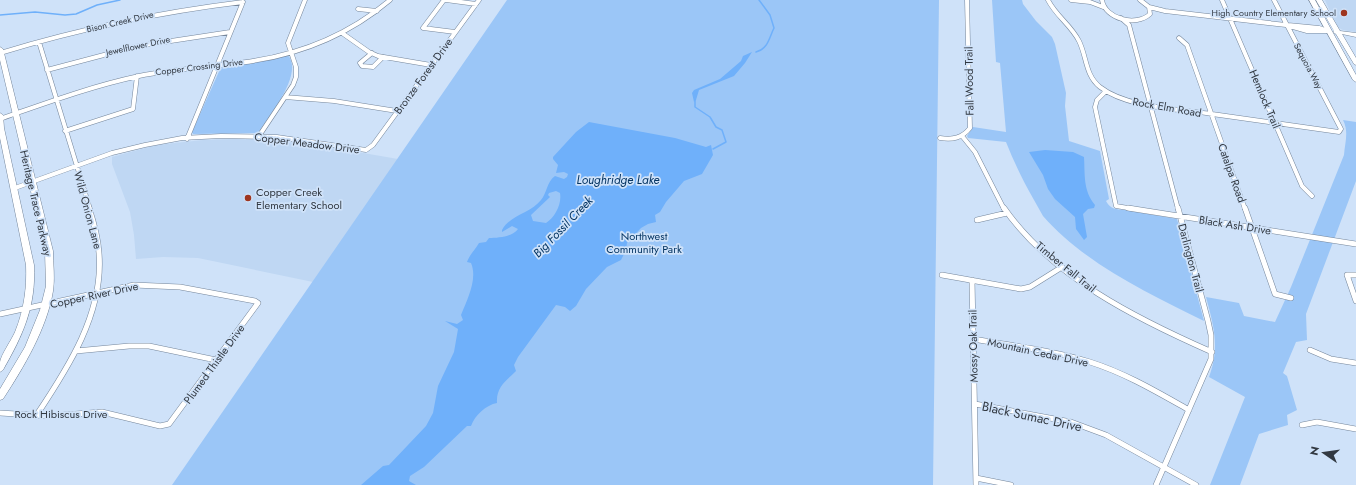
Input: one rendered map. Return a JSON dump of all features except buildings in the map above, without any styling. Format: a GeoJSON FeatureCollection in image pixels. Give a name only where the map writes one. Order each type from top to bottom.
{"type":"FeatureCollection","features":[{"type":"Feature","properties":{"kind":"street"},"geometry":{"type":"LineString","coordinates":[[259,136],[293,85],[296,72],[295,60],[289,47],[289,40],[305,0]]}},
{"type":"Feature","properties":{"kind":"street","name":"Copper Crossing Drive"},"geometry":{"type":"LineString","coordinates":[[0,117],[15,114],[137,76],[254,60],[292,52],[342,33],[377,11],[390,0]]}},
{"type":"Feature","properties":{"kind":"street"},"geometry":{"type":"LineString","coordinates":[[456,32],[423,28],[445,0],[476,4]]}},
{"type":"Feature","properties":{"kind":"street","name":"Bronze Forest Drive"},"geometry":{"type":"LineString","coordinates":[[366,150],[372,145],[479,0]]}},
{"type":"Feature","properties":{"kind":"street","name":"Fall Wood Trail"},"geometry":{"type":"LineString","coordinates":[[962,136],[970,128],[967,0]]}},
{"type":"Feature","properties":{"kind":"street","name":"Rock Elm Road"},"geometry":{"type":"LineString","coordinates":[[1048,0],[1051,7],[1072,29],[1079,40],[1089,74],[1106,91],[1126,100],[1150,105],[1339,132]]}},
{"type":"Feature","properties":{"kind":"street"},"geometry":{"type":"LineString","coordinates":[[1071,0],[1090,2],[1103,7],[1129,25],[1133,20]]}},
{"type":"Feature","properties":{"kind":"street"},"geometry":{"type":"LineString","coordinates":[[1090,2],[1102,0],[1103,7]]}},
{"type":"Feature","properties":{"kind":"street"},"geometry":{"type":"LineString","coordinates":[[1140,0],[1149,7],[1165,11],[1286,26],[1320,32],[1356,35]]}},
{"type":"Feature","properties":{"kind":"street","name":"Hemlock Trail"},"geometry":{"type":"LineString","coordinates":[[1222,0],[1302,186],[1312,196]]}},
{"type":"Feature","properties":{"kind":"street","name":"Sequoia Way"},"geometry":{"type":"LineString","coordinates":[[1274,0],[1286,26],[1341,129],[1339,132]]}},
{"type":"Feature","properties":{"kind":"street"},"geometry":{"type":"LineString","coordinates":[[1312,0],[1356,80]]}},
{"type":"Feature","properties":{"kind":"street"},"geometry":{"type":"LineString","coordinates":[[1319,0],[1356,63]]}},
{"type":"Feature","properties":{"kind":"street"},"geometry":{"type":"LineString","coordinates":[[188,139],[243,1]]}},
{"type":"Feature","properties":{"kind":"street","name":"Bison Creek Drive"},"geometry":{"type":"LineString","coordinates":[[0,52],[139,17],[186,8],[243,1]]}},
{"type":"Feature","properties":{"kind":"street"},"geometry":{"type":"LineString","coordinates":[[1149,7],[1150,14]]}},
{"type":"Feature","properties":{"kind":"street"},"geometry":{"type":"LineString","coordinates":[[358,9],[377,11]]}},
{"type":"Feature","properties":{"kind":"street"},"geometry":{"type":"LineString","coordinates":[[1120,18],[1133,20],[1144,19],[1150,14],[1165,11]]}},
{"type":"Feature","properties":{"kind":"street","name":"Darlington Trail"},"geometry":{"type":"LineString","coordinates":[[1129,25],[1208,321],[1212,352],[1211,359],[1156,485]]}},
{"type":"Feature","properties":{"kind":"street","name":"Jewelflower Drive"},"geometry":{"type":"LineString","coordinates":[[47,70],[98,55],[148,43],[230,32]]}},
{"type":"Feature","properties":{"kind":"street"},"geometry":{"type":"LineString","coordinates":[[342,33],[372,53],[383,57],[431,65]]}},
{"type":"Feature","properties":{"kind":"street","name":"Catalpa Road"},"geometry":{"type":"LineString","coordinates":[[1179,38],[1187,45],[1275,294],[1291,298]]}},
{"type":"Feature","properties":{"kind":"street","name":"Wild Onion Lane"},"geometry":{"type":"LineString","coordinates":[[36,416],[76,351],[98,293],[100,264],[98,239],[39,42]]}},
{"type":"Feature","properties":{"kind":"street","name":"Heritage Trace Parkway"},"geometry":{"type":"LineString","coordinates":[[0,52],[49,251],[50,278],[45,305],[24,357],[0,396]]}},
{"type":"Feature","properties":{"kind":"street"},"geometry":{"type":"LineString","coordinates":[[372,53],[360,63],[362,66],[373,67],[383,57]]}},
{"type":"Feature","properties":{"kind":"street"},"geometry":{"type":"LineString","coordinates":[[65,131],[133,109],[137,76]]}},
{"type":"Feature","properties":{"kind":"street","name":"Black Ash Drive"},"geometry":{"type":"LineString","coordinates":[[1106,91],[1097,100],[1095,107],[1116,206],[1356,244]]}},
{"type":"Feature","properties":{"kind":"street"},"geometry":{"type":"LineString","coordinates":[[285,97],[334,101],[397,111]]}},
{"type":"Feature","properties":{"kind":"street","name":"Heritage Trace Parkway"},"geometry":{"type":"LineString","coordinates":[[0,117],[1,128],[15,188],[30,265],[31,284],[28,309],[14,342],[0,368]]}},
{"type":"Feature","properties":{"kind":"street","name":"Copper Meadow Drive"},"geometry":{"type":"LineString","coordinates":[[15,188],[131,148],[160,141],[218,136],[259,136],[366,150]]}},
{"type":"Feature","properties":{"kind":"street"},"geometry":{"type":"LineString","coordinates":[[940,138],[951,140],[962,136]]}},
{"type":"Feature","properties":{"kind":"street","name":"Timber Fall Trail"},"geometry":{"type":"LineString","coordinates":[[962,136],[970,143],[988,180],[1007,213],[1037,245],[1062,267],[1088,287],[1118,306],[1169,334],[1212,352]]}},
{"type":"Feature","properties":{"kind":"street"},"geometry":{"type":"LineString","coordinates":[[977,220],[1007,213]]}},
{"type":"Feature","properties":{"kind":"street"},"geometry":{"type":"LineString","coordinates":[[942,275],[1021,289],[1030,287],[1062,267]]}},
{"type":"Feature","properties":{"kind":"street"},"geometry":{"type":"LineString","coordinates":[[1356,275],[1347,275],[1356,301]]}},
{"type":"Feature","properties":{"kind":"street","name":"Mossy Oak Trail"},"geometry":{"type":"LineString","coordinates":[[972,280],[976,485]]}},
{"type":"Feature","properties":{"kind":"street","name":"Copper River Drive"},"geometry":{"type":"LineString","coordinates":[[0,314],[134,285],[172,284],[255,301],[258,303]]}},
{"type":"Feature","properties":{"kind":"street","name":"Plumed Thistle Drive"},"geometry":{"type":"LineString","coordinates":[[170,424],[258,303]]}},
{"type":"Feature","properties":{"kind":"street","name":"Mountain Cedar Drive"},"geometry":{"type":"LineString","coordinates":[[973,339],[1062,355],[1091,363],[1143,384],[1189,410]]}},
{"type":"Feature","properties":{"kind":"street"},"geometry":{"type":"LineString","coordinates":[[76,351],[129,346],[149,346],[216,360]]}},
{"type":"Feature","properties":{"kind":"street"},"geometry":{"type":"LineString","coordinates":[[1310,350],[1331,359],[1356,363]]}},
{"type":"Feature","properties":{"kind":"street","name":"Black Sumac Drive"},"geometry":{"type":"LineString","coordinates":[[975,404],[1071,422],[1106,435],[1196,485]]}},
{"type":"Feature","properties":{"kind":"street","name":"Rock Hibiscus Drive"},"geometry":{"type":"LineString","coordinates":[[0,413],[36,416],[102,412],[160,426],[170,424]]}},
{"type":"Feature","properties":{"kind":"street"},"geometry":{"type":"LineString","coordinates":[[1302,425],[1317,422],[1356,429]]}},
{"type":"Feature","properties":{"kind":"street"},"geometry":{"type":"LineString","coordinates":[[976,478],[1011,485]]}},
{"type":"Feature","properties":{"kind":"shaded area","name":"High Country Elementary School"},"geometry":{"type":"Polygon","coordinates":[[[1325,0],[1356,0],[1356,32],[1343,30],[1337,27],[1325,0]]]}},
{"type":"Feature","properties":{"kind":"shaded area","name":"Copper Creek Elementary School"},"geometry":{"type":"Polygon","coordinates":[[[203,140],[273,140],[317,145],[398,159],[313,282],[198,258],[163,257],[136,259],[130,212],[112,164],[112,157],[156,145],[203,140]]]}},
{"type":"Feature","properties":{"kind":"green space","name":"Northwest Community Park"},"geometry":{"type":"Polygon","coordinates":[[[507,0],[939,0],[933,485],[172,485],[507,0]]]}},
{"type":"Feature","properties":{"kind":"green space"},"geometry":{"type":"Polygon","coordinates":[[[992,0],[1022,0],[1023,4],[1036,21],[1052,37],[1055,44],[1066,93],[1065,106],[1069,141],[1100,151],[1109,199],[1106,201],[1108,204],[1112,208],[1116,209],[1177,219],[1204,321],[1161,300],[1118,276],[1097,263],[1059,233],[1043,216],[1022,179],[1006,142],[968,138],[967,136],[973,127],[1006,132],[1000,63],[996,62],[992,0]]]}},
{"type":"Feature","properties":{"kind":"green space"},"geometry":{"type":"Polygon","coordinates":[[[288,55],[292,63],[292,73],[288,84],[277,106],[258,133],[193,134],[192,132],[221,67],[247,64],[288,55]]]}},
{"type":"Feature","properties":{"kind":"green space"},"geometry":{"type":"Polygon","coordinates":[[[1343,120],[1356,122],[1356,181],[1306,314],[1307,340],[1296,342],[1283,373],[1287,376],[1297,410],[1287,415],[1288,425],[1259,434],[1240,485],[1210,485],[1245,397],[1209,377],[1214,356],[1215,337],[1206,297],[1239,303],[1244,316],[1275,322],[1291,287],[1344,155],[1346,129],[1343,120]]]}},
{"type":"Feature","properties":{"kind":"water"},"geometry":{"type":"Polygon","coordinates":[[[752,52],[734,76],[699,90],[694,102],[692,93],[694,90],[720,79],[741,61],[743,56],[752,52]]]}},
{"type":"Feature","properties":{"kind":"water","name":"Loughridge Lake"},"geometry":{"type":"Polygon","coordinates":[[[589,122],[675,138],[706,147],[711,145],[713,155],[702,174],[684,181],[666,202],[660,212],[655,215],[656,222],[641,228],[627,243],[626,250],[621,260],[607,267],[586,289],[576,306],[570,311],[565,307],[556,305],[518,357],[514,365],[516,371],[500,388],[497,403],[481,411],[471,426],[467,426],[424,467],[410,476],[409,481],[416,485],[361,485],[383,466],[389,465],[426,426],[433,413],[438,386],[454,352],[458,329],[445,321],[457,324],[463,320],[461,315],[469,296],[473,276],[471,263],[467,262],[470,257],[479,243],[486,242],[489,238],[505,236],[515,232],[518,229],[512,226],[502,232],[502,230],[515,217],[532,208],[541,200],[552,178],[555,176],[564,179],[567,177],[568,174],[564,172],[556,173],[558,165],[553,157],[576,132],[589,122]],[[556,191],[549,193],[548,195],[550,197],[531,215],[533,221],[546,223],[555,214],[559,206],[560,193],[556,191]]]}},
{"type":"Feature","properties":{"kind":"water"},"geometry":{"type":"Polygon","coordinates":[[[1045,150],[1073,152],[1084,157],[1088,194],[1095,205],[1094,208],[1088,209],[1083,214],[1087,237],[1084,240],[1076,229],[1075,217],[1055,199],[1048,189],[1043,175],[1029,152],[1045,150]]]}},
{"type":"Feature","properties":{"kind":"waterway"},"geometry":{"type":"LineString","coordinates":[[0,15],[35,12],[65,15],[76,14],[97,5],[120,0]]}},
{"type":"Feature","properties":{"kind":"waterway","name":"Big Fossil Creek"},"geometry":{"type":"LineString","coordinates":[[756,52],[760,51],[766,46],[774,28],[770,15],[759,0]]}},
{"type":"Feature","properties":{"kind":"waterway","name":"Big Fossil Creek"},"geometry":{"type":"LineString","coordinates":[[695,100],[695,107],[710,117],[716,127],[722,130],[726,142],[713,149]]}},
{"type":"Feature","properties":{"kind":"place","name":"High Country Elementary School"},"geometry":{"type":"Point","coordinates":[1344,13]}},
{"type":"Feature","properties":{"kind":"place","name":"Copper Creek Elementary School"},"geometry":{"type":"Point","coordinates":[248,198]}}]}
